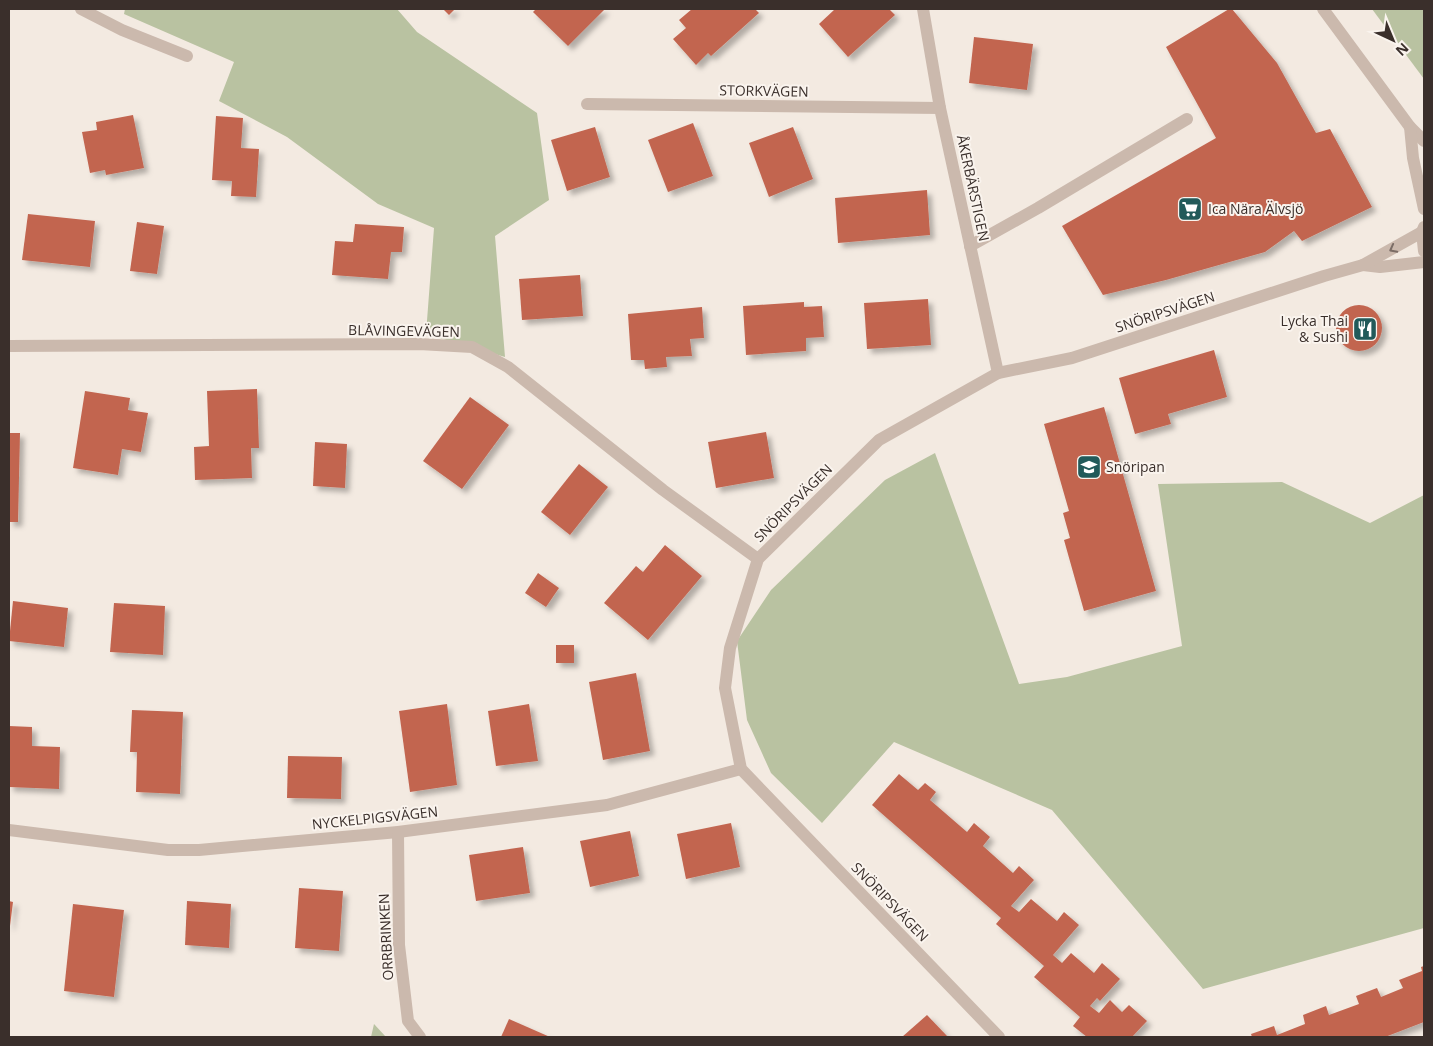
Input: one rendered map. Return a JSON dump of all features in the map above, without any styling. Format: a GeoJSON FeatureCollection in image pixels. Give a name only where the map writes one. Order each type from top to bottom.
{"type":"FeatureCollection","features":[{"type":"Feature","properties":{"kind":"street"},"geometry":{"type":"LineString","coordinates":[[81,9],[122,30],[188,56]]}},
{"type":"Feature","properties":{"kind":"street","name":"ÅKERBÄRSTIGEN"},"geometry":{"type":"LineString","coordinates":[[923,9],[940,108],[998,373]]}},
{"type":"Feature","properties":{"kind":"street"},"geometry":{"type":"LineString","coordinates":[[1323,9],[1410,127],[1424,141]]}},
{"type":"Feature","properties":{"kind":"street","name":"STORKVÄGEN"},"geometry":{"type":"LineString","coordinates":[[588,104],[940,108]]}},
{"type":"Feature","properties":{"kind":"street"},"geometry":{"type":"LineString","coordinates":[[970,246],[1046,204],[1188,120]]}},
{"type":"Feature","properties":{"kind":"street"},"geometry":{"type":"LineString","coordinates":[[1410,127],[1413,158],[1424,209]]}},
{"type":"Feature","properties":{"kind":"street"},"geometry":{"type":"LineString","coordinates":[[1423,228],[1424,251]]}},
{"type":"Feature","properties":{"kind":"street","name":"SNÖRIPSVÄGEN"},"geometry":{"type":"LineString","coordinates":[[999,1037],[741,769],[725,688],[730,648],[758,559],[879,440],[998,373],[1072,358],[1363,265],[1423,228]]}},
{"type":"Feature","properties":{"kind":"street","name":"SNÖRIPSVÄGEN"},"geometry":{"type":"LineString","coordinates":[[1363,265],[1380,267],[1424,262]]}},
{"type":"Feature","properties":{"kind":"street","name":"BLÅVINGEVÄGEN"},"geometry":{"type":"LineString","coordinates":[[9,346],[419,344],[472,347],[508,366],[663,490],[758,559]]}},
{"type":"Feature","properties":{"kind":"street","name":"NYCKELPIGSVÄGEN"},"geometry":{"type":"LineString","coordinates":[[9,830],[168,850],[199,850],[398,832],[607,805],[741,769]]}},
{"type":"Feature","properties":{"kind":"street","name":"ORRBRINKEN"},"geometry":{"type":"LineString","coordinates":[[398,832],[399,945],[408,1021],[420,1037]]}},
{"type":"Feature","properties":{"kind":"green space"},"geometry":{"type":"Polygon","coordinates":[[[125,9],[397,9],[417,32],[537,113],[549,200],[495,236],[505,357],[426,334],[434,228],[378,204],[287,137],[219,101],[234,62],[124,14],[125,9]]]}},
{"type":"Feature","properties":{"kind":"green space"},"geometry":{"type":"Polygon","coordinates":[[[1372,9],[1424,9],[1424,79],[1372,9]]]}},
{"type":"Feature","properties":{"kind":"green space"},"geometry":{"type":"Polygon","coordinates":[[[935,453],[1019,684],[1067,677],[1182,646],[1158,484],[1282,482],[1370,523],[1424,495],[1424,928],[1203,989],[1052,810],[894,742],[822,823],[771,773],[747,720],[737,641],[771,590],[885,480],[935,453]]]}},
{"type":"Feature","properties":{"kind":"green space"},"geometry":{"type":"Polygon","coordinates":[[[374,1024],[386,1037],[371,1037],[374,1024]]]}},
{"type":"Feature","properties":{"kind":"building"},"geometry":{"type":"Polygon","coordinates":[[[443,9],[455,9],[449,15],[443,9]]]}},
{"type":"Feature","properties":{"kind":"building"},"geometry":{"type":"Polygon","coordinates":[[[536,9],[605,9],[568,46],[533,12],[536,9]]]}},
{"type":"Feature","properties":{"kind":"building"},"geometry":{"type":"Polygon","coordinates":[[[692,9],[755,9],[759,13],[711,56],[708,53],[696,65],[673,39],[686,28],[679,20],[692,9]]]}},
{"type":"Feature","properties":{"kind":"building"},"geometry":{"type":"Polygon","coordinates":[[[835,9],[889,9],[895,15],[848,57],[819,24],[835,9]]]}},
{"type":"Feature","properties":{"kind":"building"},"geometry":{"type":"Polygon","coordinates":[[[1232,9],[1277,63],[1316,133],[1330,129],[1372,207],[1302,241],[1294,231],[1265,252],[1166,280],[1103,295],[1062,226],[1216,138],[1166,47],[1232,9]]]}},
{"type":"Feature","properties":{"kind":"building"},"geometry":{"type":"Polygon","coordinates":[[[974,37],[1033,44],[1027,90],[969,83],[974,37]]]}},
{"type":"Feature","properties":{"kind":"building"},"geometry":{"type":"Polygon","coordinates":[[[133,115],[144,168],[106,175],[105,170],[90,173],[82,132],[97,130],[96,122],[133,115]]]}},
{"type":"Feature","properties":{"kind":"building"},"geometry":{"type":"Polygon","coordinates":[[[216,116],[243,118],[241,148],[259,149],[256,197],[231,196],[232,181],[212,180],[216,116]]]}},
{"type":"Feature","properties":{"kind":"building"},"geometry":{"type":"Polygon","coordinates":[[[693,123],[713,176],[668,192],[648,140],[693,123]]]}},
{"type":"Feature","properties":{"kind":"building"},"geometry":{"type":"Polygon","coordinates":[[[595,127],[610,177],[567,191],[551,140],[595,127]]]}},
{"type":"Feature","properties":{"kind":"building"},"geometry":{"type":"Polygon","coordinates":[[[793,127],[813,179],[769,197],[749,143],[793,127]]]}},
{"type":"Feature","properties":{"kind":"building"},"geometry":{"type":"Polygon","coordinates":[[[927,190],[930,235],[838,243],[835,198],[927,190]]]}},
{"type":"Feature","properties":{"kind":"building"},"geometry":{"type":"Polygon","coordinates":[[[28,214],[95,221],[90,267],[22,260],[28,214]]]}},
{"type":"Feature","properties":{"kind":"building"},"geometry":{"type":"Polygon","coordinates":[[[137,222],[164,226],[157,274],[130,271],[137,222]]]}},
{"type":"Feature","properties":{"kind":"building"},"geometry":{"type":"Polygon","coordinates":[[[355,224],[404,227],[402,252],[391,252],[388,279],[332,275],[335,241],[353,242],[355,224]]]}},
{"type":"Feature","properties":{"kind":"building"},"geometry":{"type":"Polygon","coordinates":[[[580,275],[583,316],[522,320],[519,279],[580,275]]]}},
{"type":"Feature","properties":{"kind":"building"},"geometry":{"type":"Polygon","coordinates":[[[928,299],[931,345],[867,349],[864,303],[928,299]]]}},
{"type":"Feature","properties":{"kind":"building"},"geometry":{"type":"Polygon","coordinates":[[[804,302],[804,307],[822,306],[824,337],[806,338],[806,351],[746,355],[743,306],[804,302]]]}},
{"type":"Feature","properties":{"kind":"building"},"geometry":{"type":"Polygon","coordinates":[[[1364,305],[1376,311],[1381,319],[1381,337],[1376,345],[1368,350],[1354,351],[1342,345],[1337,337],[1336,323],[1342,311],[1350,306],[1364,305]]]}},
{"type":"Feature","properties":{"kind":"building"},"geometry":{"type":"Polygon","coordinates":[[[702,307],[704,338],[690,339],[692,356],[666,357],[667,367],[645,369],[644,360],[631,360],[628,314],[702,307]]]}},
{"type":"Feature","properties":{"kind":"building","name":"Snöripan"},"geometry":{"type":"Polygon","coordinates":[[[1214,350],[1227,397],[1168,414],[1171,424],[1135,434],[1119,378],[1214,350]]]}},
{"type":"Feature","properties":{"kind":"building"},"geometry":{"type":"Polygon","coordinates":[[[257,389],[259,448],[251,448],[252,478],[195,480],[194,447],[209,446],[207,391],[257,389]]]}},
{"type":"Feature","properties":{"kind":"building"},"geometry":{"type":"Polygon","coordinates":[[[85,391],[130,398],[128,410],[148,413],[141,452],[122,449],[118,475],[73,468],[85,391]]]}},
{"type":"Feature","properties":{"kind":"building"},"geometry":{"type":"Polygon","coordinates":[[[470,397],[509,425],[462,489],[423,461],[470,397]]]}},
{"type":"Feature","properties":{"kind":"building","name":"Snöripan"},"geometry":{"type":"Polygon","coordinates":[[[1104,407],[1156,591],[1084,611],[1064,540],[1070,538],[1063,513],[1069,511],[1044,424],[1104,407]]]}},
{"type":"Feature","properties":{"kind":"building"},"geometry":{"type":"Polygon","coordinates":[[[766,432],[774,478],[716,488],[708,442],[766,432]]]}},
{"type":"Feature","properties":{"kind":"building"},"geometry":{"type":"Polygon","coordinates":[[[9,433],[20,433],[18,522],[9,522],[9,433]]]}},
{"type":"Feature","properties":{"kind":"building"},"geometry":{"type":"Polygon","coordinates":[[[315,442],[347,444],[345,488],[313,486],[315,442]]]}},
{"type":"Feature","properties":{"kind":"building"},"geometry":{"type":"Polygon","coordinates":[[[579,464],[608,487],[570,535],[541,512],[579,464]]]}},
{"type":"Feature","properties":{"kind":"building"},"geometry":{"type":"Polygon","coordinates":[[[665,545],[702,576],[648,640],[604,603],[636,566],[643,572],[665,545]]]}},
{"type":"Feature","properties":{"kind":"building"},"geometry":{"type":"Polygon","coordinates":[[[538,573],[559,588],[546,607],[525,593],[538,573]]]}},
{"type":"Feature","properties":{"kind":"building"},"geometry":{"type":"Polygon","coordinates":[[[13,601],[68,608],[64,647],[9,641],[13,601]]]}},
{"type":"Feature","properties":{"kind":"building"},"geometry":{"type":"Polygon","coordinates":[[[114,603],[165,606],[163,655],[110,652],[114,603]]]}},
{"type":"Feature","properties":{"kind":"building"},"geometry":{"type":"Polygon","coordinates":[[[556,645],[574,645],[574,663],[556,663],[556,645]]]}},
{"type":"Feature","properties":{"kind":"building"},"geometry":{"type":"Polygon","coordinates":[[[636,673],[650,751],[603,760],[589,682],[636,673]]]}},
{"type":"Feature","properties":{"kind":"building"},"geometry":{"type":"Polygon","coordinates":[[[447,704],[457,785],[410,792],[399,711],[447,704]]]}},
{"type":"Feature","properties":{"kind":"building"},"geometry":{"type":"Polygon","coordinates":[[[529,704],[538,761],[496,766],[488,711],[529,704]]]}},
{"type":"Feature","properties":{"kind":"building"},"geometry":{"type":"Polygon","coordinates":[[[132,710],[183,712],[180,794],[136,792],[137,752],[130,752],[132,710]]]}},
{"type":"Feature","properties":{"kind":"building"},"geometry":{"type":"Polygon","coordinates":[[[9,726],[32,727],[32,746],[60,747],[59,789],[9,787],[9,726]]]}},
{"type":"Feature","properties":{"kind":"building"},"geometry":{"type":"Polygon","coordinates":[[[288,756],[342,757],[341,799],[287,798],[288,756]]]}},
{"type":"Feature","properties":{"kind":"building"},"geometry":{"type":"Polygon","coordinates":[[[899,774],[918,790],[925,783],[936,792],[930,800],[967,832],[974,823],[990,837],[983,846],[1013,873],[1019,866],[1034,880],[1011,906],[1019,912],[1031,899],[1057,921],[1064,912],[1079,925],[1053,955],[1062,963],[1071,953],[1094,973],[1102,963],[1120,979],[1100,1001],[1097,998],[1090,1006],[1099,1013],[1110,1000],[1122,1012],[1129,1005],[1147,1021],[1132,1037],[1087,1037],[1073,1026],[1080,1017],[1034,977],[1044,966],[996,924],[1001,918],[872,805],[899,774]]]}},
{"type":"Feature","properties":{"kind":"building"},"geometry":{"type":"Polygon","coordinates":[[[731,823],[740,867],[686,879],[677,834],[731,823]]]}},
{"type":"Feature","properties":{"kind":"building"},"geometry":{"type":"Polygon","coordinates":[[[630,831],[639,876],[590,887],[580,841],[630,831]]]}},
{"type":"Feature","properties":{"kind":"building"},"geometry":{"type":"Polygon","coordinates":[[[523,847],[530,893],[476,901],[469,855],[523,847]]]}},
{"type":"Feature","properties":{"kind":"building"},"geometry":{"type":"Polygon","coordinates":[[[299,888],[343,891],[339,951],[295,948],[299,888]]]}},
{"type":"Feature","properties":{"kind":"building"},"geometry":{"type":"Polygon","coordinates":[[[9,901],[13,902],[10,926],[9,926],[9,901]]]}},
{"type":"Feature","properties":{"kind":"building"},"geometry":{"type":"Polygon","coordinates":[[[187,901],[231,904],[229,948],[185,945],[187,901]]]}},
{"type":"Feature","properties":{"kind":"building"},"geometry":{"type":"Polygon","coordinates":[[[73,904],[124,910],[114,997],[64,991],[73,904]]]}},
{"type":"Feature","properties":{"kind":"building"},"geometry":{"type":"Polygon","coordinates":[[[1424,966],[1424,1022],[1385,1037],[1252,1037],[1251,1034],[1274,1026],[1277,1035],[1305,1024],[1303,1015],[1326,1006],[1329,1015],[1359,1004],[1356,996],[1377,988],[1381,997],[1403,988],[1399,980],[1422,971],[1421,967],[1424,966]]]}},
{"type":"Feature","properties":{"kind":"building"},"geometry":{"type":"Polygon","coordinates":[[[927,1015],[948,1037],[902,1037],[927,1015]]]}},
{"type":"Feature","properties":{"kind":"building"},"geometry":{"type":"Polygon","coordinates":[[[509,1019],[550,1037],[501,1037],[509,1019]]]}},
{"type":"Feature","properties":{"kind":"place","name":"Ica Nära Älvsjö"},"geometry":{"type":"Point","coordinates":[1190,209]}},
{"type":"Feature","properties":{"kind":"place","name":"Lycka Thai & Sushi"},"geometry":{"type":"Point","coordinates":[1365,329]}},
{"type":"Feature","properties":{"kind":"place","name":"Snöripan"},"geometry":{"type":"Point","coordinates":[1089,467]}}]}
